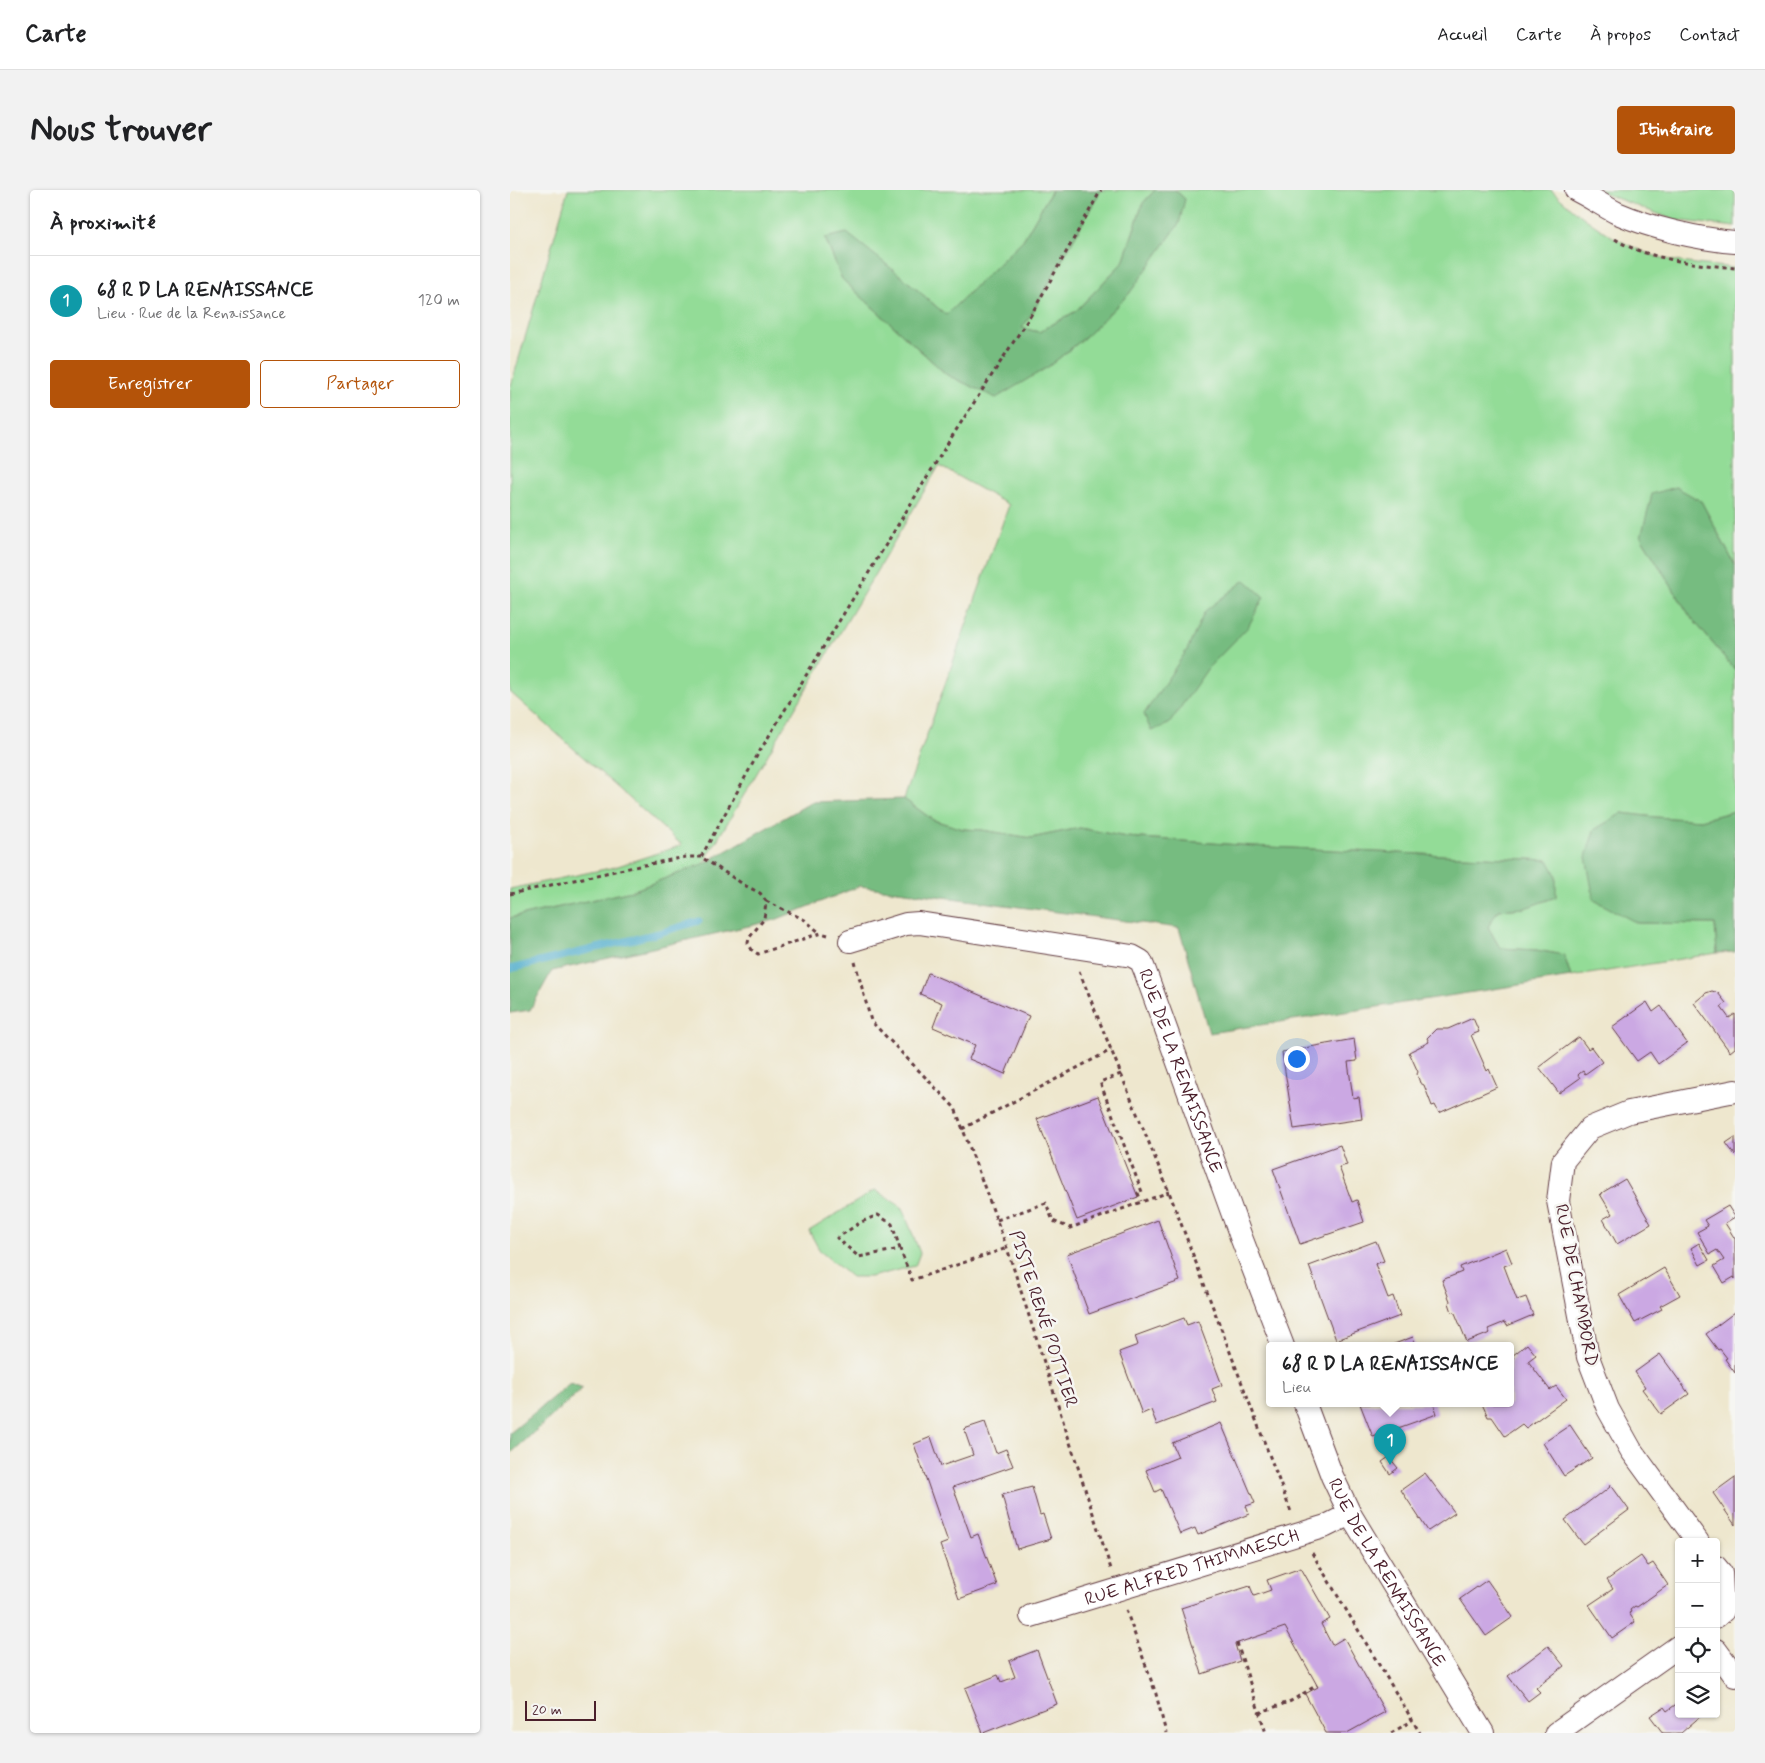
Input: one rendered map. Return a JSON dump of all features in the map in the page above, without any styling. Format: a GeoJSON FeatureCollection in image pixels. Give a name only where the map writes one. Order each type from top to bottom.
{"type":"FeatureCollection","features":[{"type":"Feature","properties":{"kind":"street"},"geometry":{"type":"LineString","coordinates":[[1576,190],[1617,212],[1659,228],[1720,241],[1735,242]]}},
{"type":"Feature","properties":{"kind":"street","name":"RUE DE LA RENAISSANCE"},"geometry":{"type":"LineString","coordinates":[[850,941],[906,924],[919,923],[1132,956],[1140,962],[1281,1342]]}},
{"type":"Feature","properties":{"kind":"street","name":"RUE DE CHAMBORD"},"geometry":{"type":"LineString","coordinates":[[1695,1538],[1631,1450],[1608,1409],[1588,1356],[1558,1201],[1563,1161],[1590,1128],[1629,1112],[1735,1091]]}},
{"type":"Feature","properties":{"kind":"street","name":"RUE DE LA RENAISSANCE"},"geometry":{"type":"LineString","coordinates":[[1306,1407],[1332,1476],[1350,1514],[1483,1733]]}},
{"type":"Feature","properties":{"kind":"street","name":"RUE ALFRED THIMMESCH"},"geometry":{"type":"LineString","coordinates":[[1031,1616],[1326,1526],[1350,1514]]}},
{"type":"Feature","properties":{"kind":"street"},"geometry":{"type":"LineString","coordinates":[[1720,1572],[1723,1611],[1720,1614]]}},
{"type":"Feature","properties":{"kind":"street"},"geometry":{"type":"LineString","coordinates":[[1556,1733],[1675,1649]]}},
{"type":"Feature","properties":{"kind":"street"},"geometry":{"type":"LineString","coordinates":[[1720,1655],[1735,1676]]}},
{"type":"Feature","properties":{"kind":"path"},"geometry":{"type":"LineString","coordinates":[[701,857],[758,754],[950,438],[1031,315],[1101,190]]}},
{"type":"Feature","properties":{"kind":"path"},"geometry":{"type":"LineString","coordinates":[[510,894],[686,857],[701,857],[760,893],[766,902],[805,920],[820,933],[850,941]]}},
{"type":"Feature","properties":{"kind":"path"},"geometry":{"type":"LineString","coordinates":[[766,902],[764,919],[749,938],[748,943],[752,950],[758,954],[820,933]]}},
{"type":"Feature","properties":{"kind":"path","name":"PISTE RENÉ POTTIER"},"geometry":{"type":"LineString","coordinates":[[850,941],[871,1021],[955,1108],[1007,1248],[1118,1590],[1156,1694],[1166,1733]]}},
{"type":"Feature","properties":{"kind":"path"},"geometry":{"type":"LineString","coordinates":[[1069,945],[1169,1192],[1299,1534],[1420,1733]]}},
{"type":"Feature","properties":{"kind":"path"},"geometry":{"type":"LineString","coordinates":[[962,1129],[1111,1050]]}},
{"type":"Feature","properties":{"kind":"path"},"geometry":{"type":"LineString","coordinates":[[1121,1074],[1100,1082],[1142,1192],[1138,1193],[1141,1201]]}},
{"type":"Feature","properties":{"kind":"path"},"geometry":{"type":"LineString","coordinates":[[997,1220],[1046,1203],[1053,1221],[1070,1228],[1169,1192]]}},
{"type":"Feature","properties":{"kind":"path"},"geometry":{"type":"LineString","coordinates":[[900,1249],[859,1257],[837,1238],[862,1222],[878,1215],[892,1224],[912,1280],[1007,1248]]}},
{"type":"Feature","properties":{"kind":"path"},"geometry":{"type":"LineString","coordinates":[[1237,1643],[1266,1733]]}},
{"type":"Feature","properties":{"kind":"path"},"geometry":{"type":"LineString","coordinates":[[1259,1713],[1291,1701],[1317,1685]]}},
{"type":"Feature","properties":{"kind":"path"},"geometry":{"type":"LineString","coordinates":[[1391,1733],[1412,1720]]}},
{"type":"Feature","properties":{"kind":"green space"},"geometry":{"type":"Polygon","coordinates":[[[568,190],[1052,190],[1023,240],[946,315],[906,280],[825,238],[842,279],[947,375],[1048,367],[1084,338],[1129,294],[1185,199],[1175,190],[1551,190],[1600,229],[1641,251],[1674,261],[1735,268],[1735,565],[1701,501],[1641,537],[1690,616],[1735,670],[1735,811],[1701,820],[1622,813],[1637,923],[1715,924],[1717,953],[1571,977],[1564,955],[1536,950],[1500,948],[1488,927],[1497,910],[1525,908],[1548,860],[1268,847],[1126,837],[1080,828],[1031,838],[982,830],[963,829],[933,820],[904,799],[1009,505],[939,466],[703,864],[632,891],[510,918],[510,889],[615,867],[682,845],[510,692],[510,389],[568,190]]]}},
{"type":"Feature","properties":{"kind":"green space"},"geometry":{"type":"Polygon","coordinates":[[[1052,190],[1101,190],[1022,328],[1039,332],[1076,311],[1123,262],[1143,203],[1155,190],[1175,190],[1185,199],[1179,224],[1129,294],[1084,338],[1048,367],[996,398],[947,375],[842,279],[825,238],[847,233],[946,315],[1023,240],[1052,190]]]}},
{"type":"Feature","properties":{"kind":"green space"},"geometry":{"type":"Polygon","coordinates":[[[1101,190],[1155,190],[1143,203],[1123,262],[1076,311],[1039,332],[1021,328],[1031,315],[1101,190]]]}},
{"type":"Feature","properties":{"kind":"green space"},"geometry":{"type":"Polygon","coordinates":[[[1595,190],[1735,190],[1735,227],[1674,220],[1595,190]]]}},
{"type":"Feature","properties":{"kind":"green space"},"geometry":{"type":"Polygon","coordinates":[[[1676,487],[1701,501],[1735,565],[1735,670],[1690,616],[1641,537],[1652,494],[1676,487]]]}},
{"type":"Feature","properties":{"kind":"green space"},"geometry":{"type":"Polygon","coordinates":[[[1245,580],[1264,597],[1248,627],[1208,668],[1169,724],[1151,731],[1144,714],[1187,650],[1205,611],[1245,580]]]}},
{"type":"Feature","properties":{"kind":"green space"},"geometry":{"type":"Polygon","coordinates":[[[904,799],[933,820],[963,829],[982,830],[1031,838],[1080,828],[1126,837],[1268,847],[1548,860],[1556,875],[1556,897],[1525,908],[1498,910],[1488,927],[1500,948],[1536,950],[1564,955],[1571,977],[1209,1033],[1179,928],[860,886],[775,920],[552,971],[530,1010],[510,1013],[510,918],[632,891],[703,864],[812,802],[904,799]]]}},
{"type":"Feature","properties":{"kind":"green space"},"geometry":{"type":"Polygon","coordinates":[[[1735,811],[1735,952],[1717,953],[1715,924],[1637,923],[1594,900],[1586,857],[1594,830],[1622,813],[1701,820],[1735,811]]]}},
{"type":"Feature","properties":{"kind":"green space"},"geometry":{"type":"Polygon","coordinates":[[[875,1190],[902,1207],[920,1253],[915,1266],[870,1277],[851,1277],[820,1251],[809,1231],[875,1190]]]}},
{"type":"Feature","properties":{"kind":"green space"},"geometry":{"type":"Polygon","coordinates":[[[570,1383],[583,1388],[510,1454],[510,1433],[570,1383]]]}},
{"type":"Feature","properties":{"kind":"building"},"geometry":{"type":"Polygon","coordinates":[[[928,973],[1029,1016],[1005,1074],[969,1059],[975,1045],[933,1027],[942,1003],[920,994],[928,973]]]}},
{"type":"Feature","properties":{"kind":"building"},"geometry":{"type":"Polygon","coordinates":[[[1712,991],[1718,993],[1726,1003],[1721,1007],[1729,1018],[1735,1014],[1735,1048],[1730,1052],[1694,1003],[1706,993],[1712,991]]]}},
{"type":"Feature","properties":{"kind":"building"},"geometry":{"type":"Polygon","coordinates":[[[1647,1002],[1653,1012],[1661,1006],[1687,1043],[1658,1064],[1650,1052],[1637,1061],[1612,1027],[1647,1002]]]}},
{"type":"Feature","properties":{"kind":"building"},"geometry":{"type":"Polygon","coordinates":[[[1473,1018],[1479,1032],[1471,1035],[1487,1071],[1489,1069],[1497,1087],[1439,1113],[1435,1105],[1432,1106],[1424,1085],[1420,1083],[1418,1072],[1409,1052],[1429,1042],[1427,1038],[1436,1029],[1448,1029],[1473,1018]]]}},
{"type":"Feature","properties":{"kind":"building"},"geometry":{"type":"Polygon","coordinates":[[[1579,1037],[1588,1049],[1591,1047],[1602,1062],[1585,1074],[1583,1071],[1580,1073],[1578,1075],[1580,1078],[1559,1093],[1539,1067],[1579,1037]]]}},
{"type":"Feature","properties":{"kind":"building"},"geometry":{"type":"Polygon","coordinates":[[[1354,1039],[1357,1061],[1348,1062],[1353,1098],[1359,1097],[1362,1119],[1294,1129],[1282,1052],[1354,1039]]]}},
{"type":"Feature","properties":{"kind":"building"},"geometry":{"type":"Polygon","coordinates":[[[1098,1096],[1138,1197],[1077,1220],[1037,1119],[1098,1096]]]}},
{"type":"Feature","properties":{"kind":"building"},"geometry":{"type":"Polygon","coordinates":[[[1735,1137],[1735,1155],[1726,1143],[1735,1137]]]}},
{"type":"Feature","properties":{"kind":"building"},"geometry":{"type":"Polygon","coordinates":[[[1340,1145],[1347,1165],[1339,1167],[1352,1202],[1357,1200],[1364,1222],[1300,1244],[1273,1169],[1340,1145]]]}},
{"type":"Feature","properties":{"kind":"building"},"geometry":{"type":"Polygon","coordinates":[[[1625,1179],[1651,1224],[1617,1244],[1603,1219],[1612,1214],[1600,1194],[1625,1179]]]}},
{"type":"Feature","properties":{"kind":"building"},"geometry":{"type":"Polygon","coordinates":[[[1728,1206],[1735,1217],[1725,1223],[1735,1239],[1735,1279],[1734,1277],[1724,1283],[1714,1266],[1724,1260],[1717,1250],[1710,1254],[1697,1232],[1708,1226],[1704,1220],[1728,1206]]]}},
{"type":"Feature","properties":{"kind":"building"},"geometry":{"type":"Polygon","coordinates":[[[1158,1220],[1180,1281],[1089,1314],[1067,1254],[1158,1220]]]}},
{"type":"Feature","properties":{"kind":"building"},"geometry":{"type":"Polygon","coordinates":[[[1376,1241],[1384,1261],[1375,1264],[1388,1298],[1393,1296],[1400,1316],[1336,1340],[1309,1266],[1376,1241]]]}},
{"type":"Feature","properties":{"kind":"building"},"geometry":{"type":"Polygon","coordinates":[[[1699,1243],[1709,1260],[1700,1265],[1691,1248],[1699,1243]]]}},
{"type":"Feature","properties":{"kind":"building"},"geometry":{"type":"Polygon","coordinates":[[[1506,1248],[1512,1263],[1504,1266],[1517,1300],[1526,1297],[1533,1315],[1507,1326],[1505,1322],[1488,1329],[1490,1333],[1467,1342],[1455,1313],[1452,1312],[1442,1280],[1462,1272],[1460,1267],[1506,1248]]]}},
{"type":"Feature","properties":{"kind":"building"},"geometry":{"type":"Polygon","coordinates":[[[1664,1268],[1680,1295],[1660,1306],[1662,1309],[1635,1323],[1619,1295],[1664,1268]]]}},
{"type":"Feature","properties":{"kind":"building"},"geometry":{"type":"Polygon","coordinates":[[[1735,1312],[1735,1373],[1725,1359],[1727,1358],[1720,1349],[1718,1350],[1706,1334],[1735,1312]]]}},
{"type":"Feature","properties":{"kind":"building"},"geometry":{"type":"Polygon","coordinates":[[[1184,1318],[1187,1325],[1198,1321],[1222,1385],[1212,1389],[1217,1402],[1157,1425],[1151,1410],[1142,1414],[1119,1352],[1138,1345],[1135,1336],[1184,1318]]]}},
{"type":"Feature","properties":{"kind":"building"},"geometry":{"type":"Polygon","coordinates":[[[1413,1337],[1415,1342],[1400,1342],[1413,1337]]]}},
{"type":"Feature","properties":{"kind":"building"},"geometry":{"type":"Polygon","coordinates":[[[1527,1344],[1536,1355],[1528,1361],[1550,1390],[1556,1386],[1566,1399],[1526,1428],[1522,1424],[1505,1436],[1492,1417],[1488,1417],[1483,1407],[1514,1407],[1514,1354],[1527,1344]]]}},
{"type":"Feature","properties":{"kind":"building"},"geometry":{"type":"Polygon","coordinates":[[[1660,1354],[1689,1394],[1661,1414],[1642,1389],[1645,1387],[1635,1372],[1660,1354]]]}},
{"type":"Feature","properties":{"kind":"building"},"geometry":{"type":"Polygon","coordinates":[[[1361,1407],[1435,1407],[1437,1414],[1373,1437],[1361,1407]]]}},
{"type":"Feature","properties":{"kind":"building"},"geometry":{"type":"Polygon","coordinates":[[[985,1422],[996,1453],[1006,1449],[1013,1466],[953,1487],[971,1537],[978,1534],[997,1585],[959,1599],[940,1545],[948,1542],[914,1444],[931,1437],[941,1466],[973,1455],[964,1429],[985,1422]]]}},
{"type":"Feature","properties":{"kind":"building"},"geometry":{"type":"Polygon","coordinates":[[[1221,1423],[1255,1503],[1246,1506],[1249,1514],[1198,1535],[1195,1528],[1180,1534],[1161,1489],[1155,1492],[1146,1470],[1178,1457],[1172,1443],[1221,1423]]]}},
{"type":"Feature","properties":{"kind":"building"},"geometry":{"type":"Polygon","coordinates":[[[1570,1425],[1592,1458],[1564,1476],[1543,1443],[1570,1425]]]}},
{"type":"Feature","properties":{"kind":"building"},"geometry":{"type":"Polygon","coordinates":[[[1389,1457],[1398,1468],[1390,1474],[1382,1462],[1389,1457]]]}},
{"type":"Feature","properties":{"kind":"building"},"geometry":{"type":"Polygon","coordinates":[[[1425,1473],[1455,1513],[1428,1531],[1401,1490],[1425,1473]]]}},
{"type":"Feature","properties":{"kind":"building"},"geometry":{"type":"Polygon","coordinates":[[[1735,1477],[1735,1525],[1713,1493],[1735,1477]]]}},
{"type":"Feature","properties":{"kind":"building"},"geometry":{"type":"Polygon","coordinates":[[[1611,1485],[1629,1510],[1583,1544],[1565,1520],[1611,1485]]]}},
{"type":"Feature","properties":{"kind":"building"},"geometry":{"type":"Polygon","coordinates":[[[1032,1487],[1040,1515],[1043,1514],[1051,1539],[1017,1549],[1002,1495],[1032,1487]]]}},
{"type":"Feature","properties":{"kind":"building"},"geometry":{"type":"Polygon","coordinates":[[[1641,1556],[1648,1566],[1653,1563],[1668,1585],[1630,1610],[1631,1612],[1629,1613],[1635,1622],[1612,1638],[1589,1605],[1613,1589],[1607,1580],[1641,1556]]]}},
{"type":"Feature","properties":{"kind":"building"},"geometry":{"type":"Polygon","coordinates":[[[1301,1568],[1330,1619],[1321,1624],[1332,1645],[1344,1638],[1385,1712],[1347,1733],[1326,1733],[1305,1694],[1318,1687],[1285,1627],[1235,1644],[1240,1661],[1202,1674],[1181,1608],[1250,1586],[1254,1596],[1271,1590],[1267,1580],[1301,1568]]]}},
{"type":"Feature","properties":{"kind":"building"},"geometry":{"type":"Polygon","coordinates":[[[1487,1580],[1513,1617],[1486,1636],[1460,1599],[1487,1580]]]}},
{"type":"Feature","properties":{"kind":"building"},"geometry":{"type":"Polygon","coordinates":[[[1548,1646],[1564,1666],[1536,1688],[1540,1692],[1528,1701],[1508,1676],[1548,1646]]]}},
{"type":"Feature","properties":{"kind":"building"},"geometry":{"type":"Polygon","coordinates":[[[1037,1650],[1057,1704],[983,1733],[965,1688],[998,1675],[1001,1682],[1015,1677],[1009,1661],[1037,1650]]]}},
{"type":"Feature","properties":{"kind":"building"},"geometry":{"type":"Polygon","coordinates":[[[1675,1705],[1675,1718],[1698,1718],[1681,1733],[1663,1733],[1650,1716],[1664,1707],[1667,1711],[1675,1705]]]}},
{"type":"Feature","properties":{"kind":"waterway"},"geometry":{"type":"LineString","coordinates":[[510,969],[659,933],[699,921]]}},
{"type":"Feature","properties":{"kind":"place","name":"68 R D LA RENAISSANCE"},"geometry":{"type":"Point","coordinates":[1390,1465]}}]}
